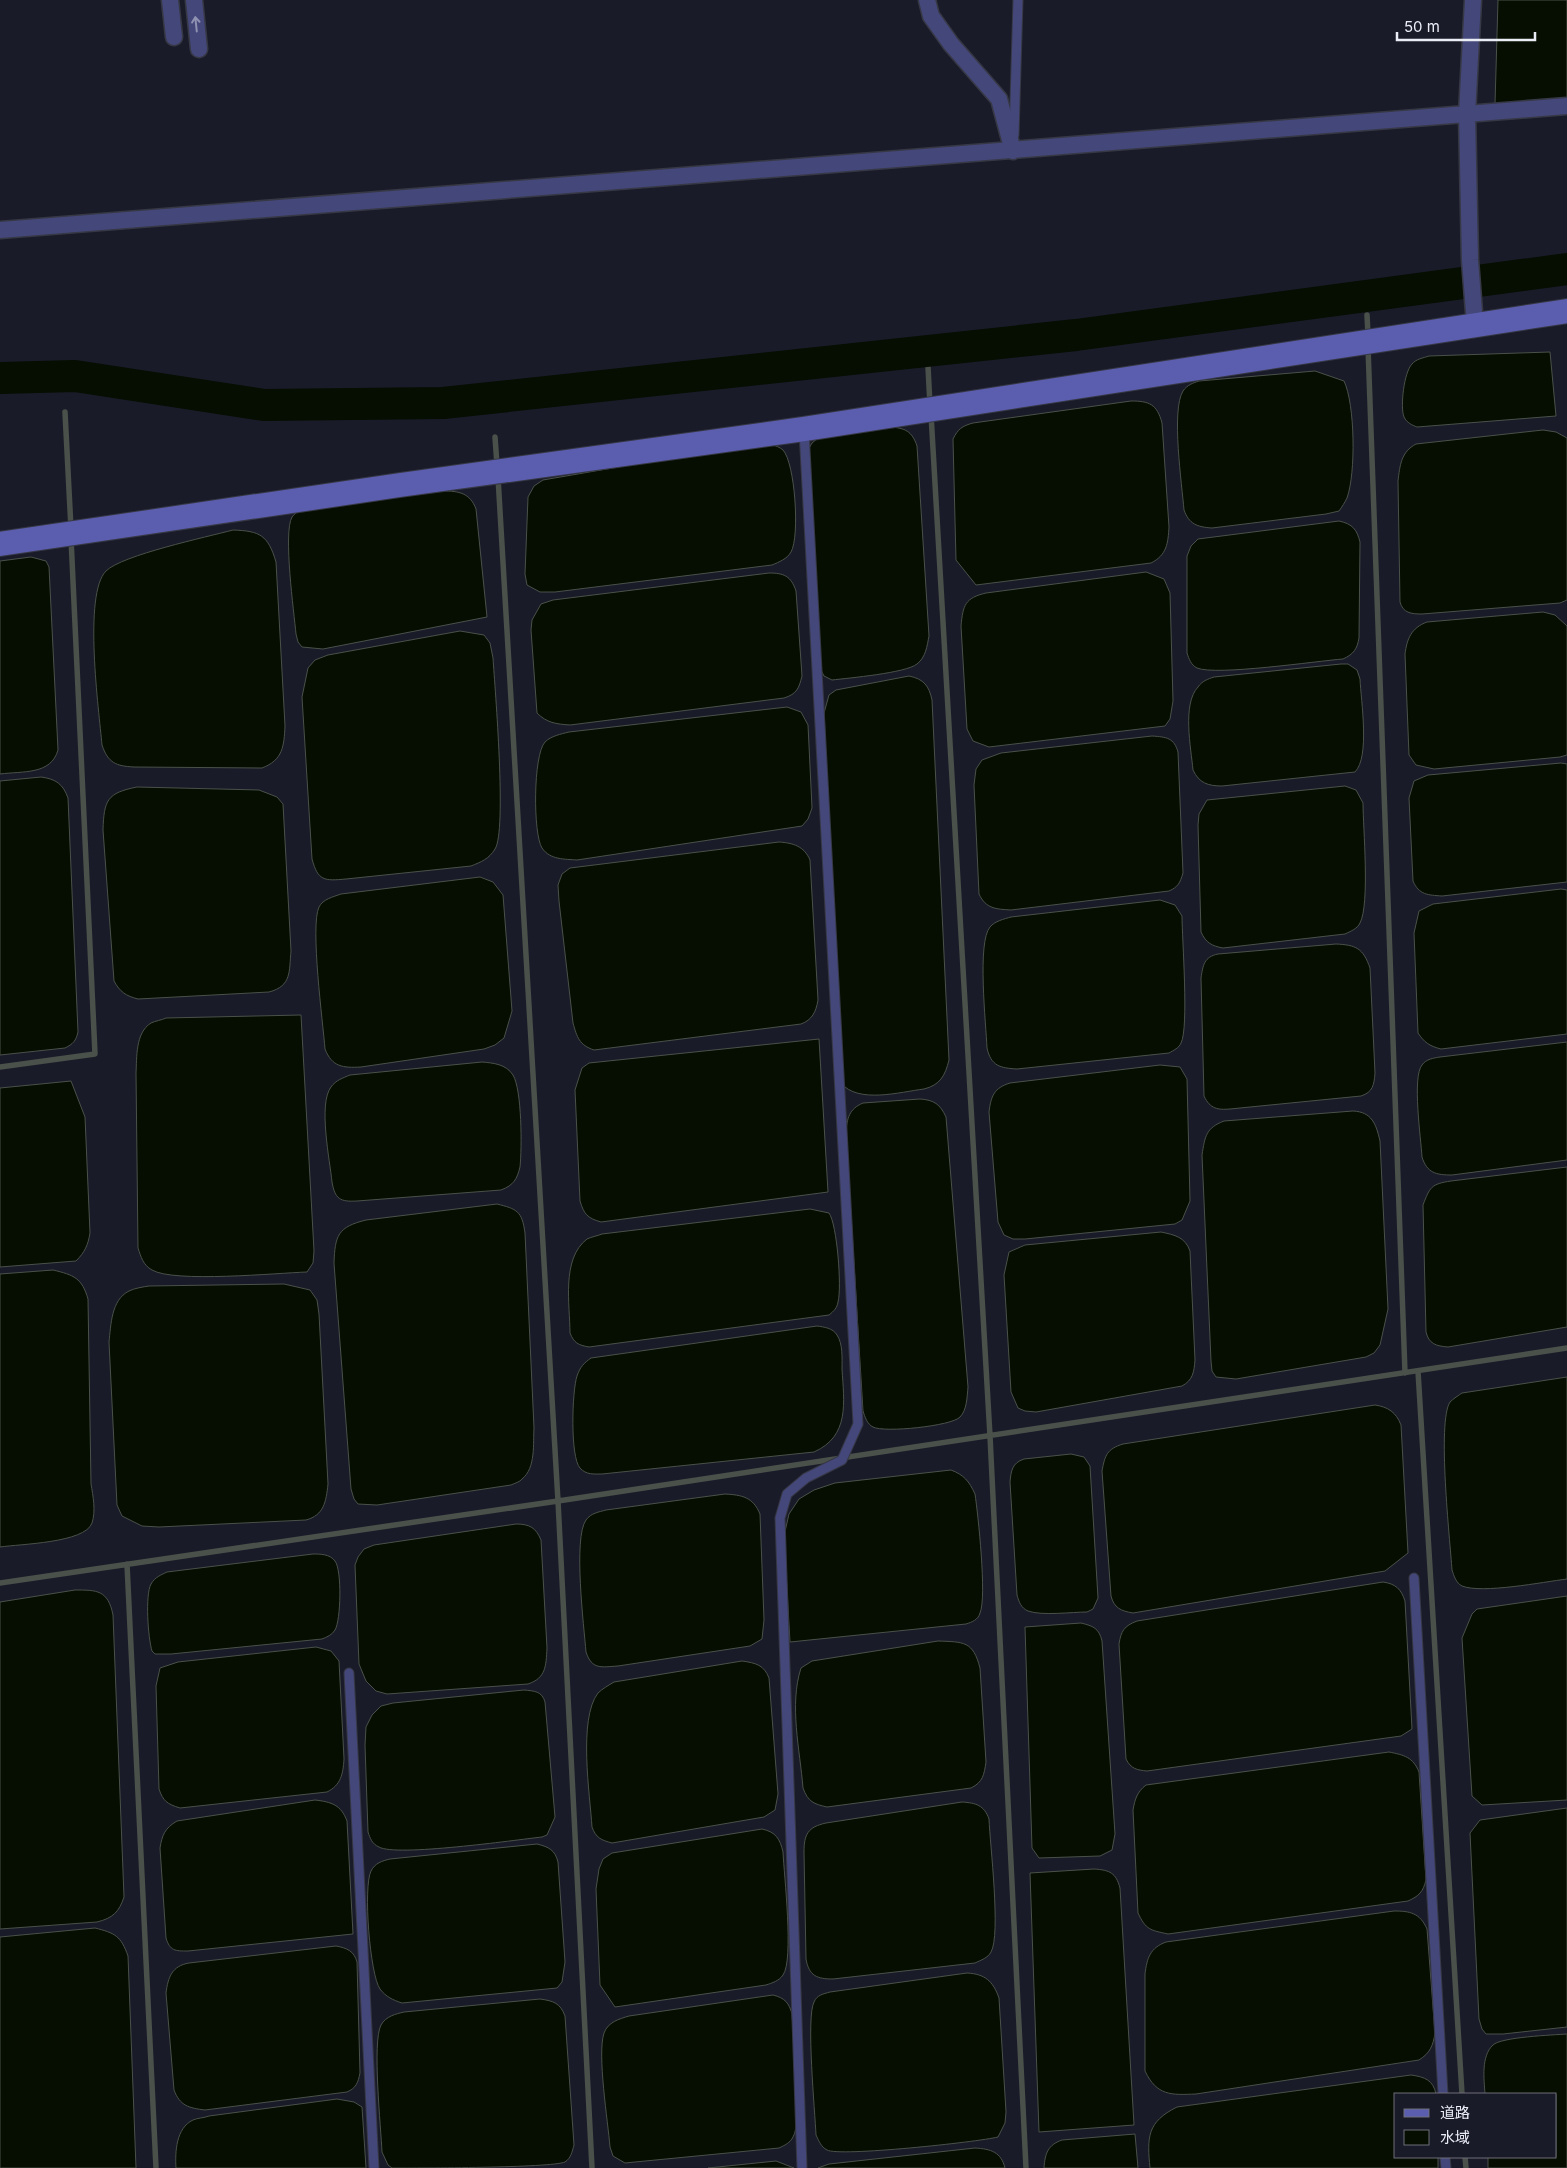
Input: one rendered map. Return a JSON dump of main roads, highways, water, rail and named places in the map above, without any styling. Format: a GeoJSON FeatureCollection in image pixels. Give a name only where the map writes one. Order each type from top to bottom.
{"type":"FeatureCollection","features":[{"type":"Feature","properties":{"kind":"water"},"geometry":{"type":"Polygon","coordinates":[[[1498,0],[1567,0],[1567,98],[1495,104],[1498,0]]]}},
{"type":"Feature","properties":{"kind":"water"},"geometry":{"type":"Polygon","coordinates":[[[1550,352],[1556,416],[1417,427],[1411,425],[1404,417],[1402,406],[1405,382],[1409,368],[1418,360],[1429,356],[1550,352]]]}},
{"type":"Feature","properties":{"kind":"water"},"geometry":{"type":"Polygon","coordinates":[[[1315,371],[1344,381],[1348,392],[1353,439],[1352,472],[1347,498],[1339,511],[1212,528],[1198,526],[1191,522],[1184,510],[1178,448],[1178,414],[1183,391],[1190,384],[1199,381],[1315,371]]]}},
{"type":"Feature","properties":{"kind":"water"},"geometry":{"type":"Polygon","coordinates":[[[1131,401],[1151,405],[1158,412],[1162,423],[1169,527],[1166,548],[1160,556],[1151,563],[976,585],[956,560],[953,439],[959,430],[973,423],[1131,401]]]}},
{"type":"Feature","properties":{"kind":"water"},"geometry":{"type":"Polygon","coordinates":[[[890,427],[907,431],[913,437],[917,446],[929,636],[927,647],[920,661],[911,667],[877,675],[832,680],[824,676],[821,670],[808,450],[818,438],[890,427]]]}},
{"type":"Feature","properties":{"kind":"water"},"geometry":{"type":"Polygon","coordinates":[[[1543,430],[1556,432],[1567,438],[1567,600],[1560,603],[1422,614],[1405,611],[1400,602],[1398,481],[1401,464],[1407,451],[1416,444],[1543,430]]]}},
{"type":"Feature","properties":{"kind":"water"},"geometry":{"type":"Polygon","coordinates":[[[757,443],[774,445],[783,450],[791,469],[796,516],[794,544],[791,552],[783,560],[772,565],[555,592],[540,592],[527,585],[525,574],[528,497],[534,486],[543,480],[757,443]]]}},
{"type":"Feature","properties":{"kind":"water"},"geometry":{"type":"Polygon","coordinates":[[[443,491],[467,496],[471,499],[476,509],[487,617],[323,649],[302,647],[298,642],[296,634],[291,592],[289,539],[292,517],[302,510],[310,508],[443,491]]]}},
{"type":"Feature","properties":{"kind":"water"},"geometry":{"type":"Polygon","coordinates":[[[1339,521],[1354,528],[1360,542],[1359,638],[1356,648],[1350,655],[1343,659],[1245,669],[1208,670],[1197,668],[1193,665],[1187,653],[1187,556],[1191,546],[1198,539],[1339,521]]]}},
{"type":"Feature","properties":{"kind":"water"},"geometry":{"type":"Polygon","coordinates":[[[233,530],[256,533],[262,536],[270,546],[276,562],[285,726],[281,751],[274,761],[262,768],[134,767],[122,766],[110,760],[102,745],[94,654],[95,603],[99,584],[106,571],[129,559],[166,547],[233,530]]]}},
{"type":"Feature","properties":{"kind":"water"},"geometry":{"type":"Polygon","coordinates":[[[31,557],[46,561],[49,567],[58,750],[49,764],[43,768],[27,772],[0,774],[0,561],[31,557]]]}},
{"type":"Feature","properties":{"kind":"water"},"geometry":{"type":"Polygon","coordinates":[[[1146,572],[1164,579],[1170,593],[1173,701],[1170,719],[1165,726],[989,747],[973,741],[967,729],[961,626],[964,608],[969,600],[986,593],[1146,572]]]}},
{"type":"Feature","properties":{"kind":"water"},"geometry":{"type":"Polygon","coordinates":[[[769,573],[786,576],[792,582],[796,591],[802,676],[798,687],[792,695],[784,698],[570,725],[552,722],[544,719],[537,713],[531,630],[532,620],[541,604],[553,600],[769,573]]]}},
{"type":"Feature","properties":{"kind":"water"},"geometry":{"type":"Polygon","coordinates":[[[1543,612],[1555,615],[1567,626],[1567,755],[1434,769],[1416,765],[1409,755],[1405,654],[1409,639],[1417,627],[1427,622],[1543,612]]]}},
{"type":"Feature","properties":{"kind":"water"},"geometry":{"type":"Polygon","coordinates":[[[460,631],[484,635],[490,643],[493,658],[500,789],[500,816],[495,849],[487,858],[471,866],[338,880],[323,878],[317,872],[312,859],[302,697],[308,668],[315,660],[328,655],[460,631]]]}},
{"type":"Feature","properties":{"kind":"water"},"geometry":{"type":"Polygon","coordinates":[[[1348,664],[1357,670],[1360,679],[1363,742],[1360,765],[1355,772],[1222,786],[1208,784],[1198,778],[1193,770],[1189,739],[1189,715],[1193,695],[1201,683],[1214,677],[1348,664]]]}},
{"type":"Feature","properties":{"kind":"water"},"geometry":{"type":"Polygon","coordinates":[[[909,676],[919,679],[925,684],[932,700],[949,1060],[946,1071],[941,1079],[930,1087],[892,1094],[868,1095],[848,1089],[841,1083],[824,713],[829,695],[836,690],[909,676]]]}},
{"type":"Feature","properties":{"kind":"water"},"geometry":{"type":"Polygon","coordinates":[[[787,707],[801,712],[808,725],[812,808],[808,819],[802,826],[577,860],[553,857],[542,848],[537,827],[536,778],[541,750],[545,742],[550,738],[569,732],[787,707]]]}},
{"type":"Feature","properties":{"kind":"water"},"geometry":{"type":"Polygon","coordinates":[[[1152,736],[1169,739],[1178,752],[1183,873],[1177,886],[1169,891],[1011,910],[996,908],[985,903],[979,894],[974,785],[976,769],[982,760],[1001,753],[1152,736]]]}},
{"type":"Feature","properties":{"kind":"water"},"geometry":{"type":"Polygon","coordinates":[[[1567,764],[1567,882],[1442,896],[1428,895],[1421,892],[1415,886],[1413,881],[1409,798],[1414,781],[1428,775],[1567,764]]]}},
{"type":"Feature","properties":{"kind":"water"},"geometry":{"type":"Polygon","coordinates":[[[41,777],[58,783],[64,789],[68,798],[78,1032],[74,1042],[65,1048],[0,1055],[0,781],[41,777]]]}},
{"type":"Feature","properties":{"kind":"water"},"geometry":{"type":"Polygon","coordinates":[[[1345,786],[1356,790],[1363,803],[1365,900],[1363,913],[1357,927],[1345,934],[1223,948],[1207,941],[1201,932],[1198,825],[1199,814],[1207,800],[1345,786]]]}},
{"type":"Feature","properties":{"kind":"water"},"geometry":{"type":"Polygon","coordinates":[[[137,787],[259,790],[277,797],[283,804],[291,951],[288,977],[282,986],[269,992],[138,999],[121,991],[114,981],[103,830],[106,805],[109,800],[119,792],[137,787]]]}},
{"type":"Feature","properties":{"kind":"water"},"geometry":{"type":"Polygon","coordinates":[[[779,842],[798,846],[805,851],[810,860],[818,1000],[815,1012],[811,1018],[801,1024],[594,1050],[585,1046],[577,1036],[573,1023],[559,901],[558,885],[562,874],[570,868],[779,842]]]}},
{"type":"Feature","properties":{"kind":"water"},"geometry":{"type":"Polygon","coordinates":[[[480,877],[493,882],[503,895],[512,1011],[504,1038],[495,1045],[484,1049],[361,1067],[339,1065],[331,1060],[325,1049],[316,953],[317,917],[321,904],[341,894],[480,877]]]}},
{"type":"Feature","properties":{"kind":"water"},"geometry":{"type":"Polygon","coordinates":[[[1561,889],[1567,890],[1567,1034],[1441,1049],[1425,1041],[1418,1033],[1414,933],[1419,911],[1433,904],[1561,889]]]}},
{"type":"Feature","properties":{"kind":"water"},"geometry":{"type":"Polygon","coordinates":[[[1160,900],[1175,905],[1182,916],[1185,1020],[1181,1043],[1178,1048],[1169,1053],[1017,1069],[1001,1067],[991,1059],[987,1048],[983,966],[986,936],[992,925],[1011,917],[1160,900]]]}},
{"type":"Feature","properties":{"kind":"water"},"geometry":{"type":"Polygon","coordinates":[[[1336,944],[1349,945],[1358,949],[1365,956],[1370,968],[1375,1073],[1370,1090],[1361,1096],[1230,1109],[1218,1109],[1209,1104],[1204,1096],[1201,978],[1207,959],[1218,954],[1336,944]]]}},
{"type":"Feature","properties":{"kind":"water"},"geometry":{"type":"Polygon","coordinates":[[[301,1015],[314,1251],[313,1263],[307,1272],[251,1275],[181,1276],[152,1270],[144,1263],[138,1248],[136,1073],[139,1039],[142,1033],[151,1023],[166,1018],[301,1015]]]}},
{"type":"Feature","properties":{"kind":"water"},"geometry":{"type":"Polygon","coordinates":[[[819,1039],[828,1192],[601,1222],[592,1219],[585,1212],[580,1201],[575,1090],[582,1068],[589,1063],[819,1039]]]}},
{"type":"Feature","properties":{"kind":"water"},"geometry":{"type":"Polygon","coordinates":[[[1567,1042],[1567,1160],[1452,1175],[1437,1174],[1429,1170],[1422,1157],[1417,1095],[1419,1072],[1426,1061],[1440,1057],[1567,1042]]]}},
{"type":"Feature","properties":{"kind":"water"},"geometry":{"type":"Polygon","coordinates":[[[482,1062],[507,1068],[516,1082],[521,1120],[521,1158],[518,1175],[512,1184],[501,1190],[357,1201],[342,1200],[337,1196],[332,1182],[325,1119],[327,1095],[335,1083],[350,1075],[482,1062]]]}},
{"type":"Feature","properties":{"kind":"water"},"geometry":{"type":"Polygon","coordinates":[[[1160,1065],[1180,1067],[1187,1079],[1190,1201],[1182,1220],[1175,1224],[1025,1239],[1013,1239],[1004,1235],[998,1222],[989,1112],[994,1093],[1000,1087],[1010,1083],[1160,1065]]]}},
{"type":"Feature","properties":{"kind":"water"},"geometry":{"type":"Polygon","coordinates":[[[71,1081],[85,1117],[90,1233],[87,1245],[82,1255],[76,1261],[0,1267],[0,1088],[71,1081]]]}},
{"type":"Feature","properties":{"kind":"water"},"geometry":{"type":"Polygon","coordinates":[[[929,1100],[936,1104],[946,1117],[968,1387],[967,1399],[962,1414],[954,1420],[918,1428],[880,1429],[869,1424],[863,1411],[846,1128],[852,1111],[863,1103],[929,1100]]]}},
{"type":"Feature","properties":{"kind":"water"},"geometry":{"type":"Polygon","coordinates":[[[1353,1111],[1369,1116],[1375,1124],[1380,1141],[1388,1309],[1380,1345],[1374,1353],[1366,1357],[1236,1379],[1216,1377],[1212,1371],[1211,1361],[1202,1155],[1207,1134],[1213,1127],[1224,1121],[1353,1111]]]}},
{"type":"Feature","properties":{"kind":"water"},"geometry":{"type":"Polygon","coordinates":[[[1567,1167],[1567,1327],[1448,1347],[1431,1342],[1426,1332],[1423,1205],[1432,1187],[1439,1183],[1451,1181],[1567,1167]]]}},
{"type":"Feature","properties":{"kind":"water"},"geometry":{"type":"Polygon","coordinates":[[[497,1204],[514,1210],[520,1215],[525,1233],[534,1428],[533,1455],[530,1469],[519,1482],[511,1485],[377,1505],[358,1504],[354,1499],[351,1489],[334,1263],[337,1239],[344,1229],[366,1220],[497,1204]]]}},
{"type":"Feature","properties":{"kind":"water"},"geometry":{"type":"Polygon","coordinates":[[[810,1209],[829,1213],[834,1229],[838,1256],[839,1294],[837,1306],[829,1315],[589,1347],[577,1343],[570,1333],[570,1270],[573,1258],[587,1239],[602,1234],[810,1209]]]}},
{"type":"Feature","properties":{"kind":"water"},"geometry":{"type":"Polygon","coordinates":[[[1161,1232],[1182,1240],[1190,1251],[1195,1360],[1189,1381],[1182,1386],[1036,1412],[1018,1408],[1011,1392],[1004,1275],[1009,1252],[1025,1245],[1161,1232]]]}},
{"type":"Feature","properties":{"kind":"water"},"geometry":{"type":"Polygon","coordinates":[[[53,1270],[76,1278],[83,1286],[88,1299],[91,1484],[94,1514],[92,1523],[87,1530],[77,1535],[65,1539],[0,1547],[0,1274],[53,1270]]]}},
{"type":"Feature","properties":{"kind":"water"},"geometry":{"type":"Polygon","coordinates":[[[284,1284],[310,1290],[317,1300],[328,1484],[323,1507],[317,1515],[306,1520],[159,1527],[142,1526],[122,1516],[117,1505],[109,1342],[111,1321],[119,1300],[129,1291],[149,1286],[284,1284]]]}},
{"type":"Feature","properties":{"kind":"water"},"geometry":{"type":"Polygon","coordinates":[[[817,1326],[828,1328],[835,1333],[839,1339],[842,1351],[844,1406],[839,1427],[834,1437],[826,1445],[814,1452],[602,1474],[587,1473],[580,1468],[577,1462],[573,1438],[575,1384],[582,1365],[591,1358],[817,1326]]]}},
{"type":"Feature","properties":{"kind":"water"},"geometry":{"type":"Polygon","coordinates":[[[1567,1377],[1567,1579],[1483,1589],[1460,1585],[1454,1577],[1452,1570],[1444,1456],[1446,1414],[1450,1402],[1462,1393],[1567,1377]]]}},
{"type":"Feature","properties":{"kind":"water"},"geometry":{"type":"Polygon","coordinates":[[[1375,1405],[1391,1411],[1401,1425],[1408,1553],[1385,1571],[1133,1613],[1116,1606],[1111,1596],[1102,1471],[1104,1461],[1113,1448],[1123,1444],[1375,1405]]]}},
{"type":"Feature","properties":{"kind":"water"},"geometry":{"type":"Polygon","coordinates":[[[1071,1454],[1084,1457],[1090,1466],[1098,1598],[1093,1609],[1087,1612],[1049,1614],[1028,1611],[1022,1606],[1017,1595],[1010,1482],[1012,1471],[1017,1463],[1024,1459],[1071,1454]]]}},
{"type":"Feature","properties":{"kind":"water"},"geometry":{"type":"Polygon","coordinates":[[[951,1470],[966,1479],[975,1494],[983,1590],[982,1604],[978,1617],[966,1624],[790,1642],[784,1536],[789,1514],[799,1499],[814,1490],[835,1483],[951,1470]]]}},
{"type":"Feature","properties":{"kind":"water"},"geometry":{"type":"Polygon","coordinates":[[[725,1494],[737,1495],[750,1500],[760,1514],[764,1620],[762,1639],[750,1646],[618,1666],[602,1667],[594,1665],[586,1652],[580,1583],[580,1545],[582,1530],[586,1520],[593,1514],[606,1510],[725,1494]]]}},
{"type":"Feature","properties":{"kind":"water"},"geometry":{"type":"Polygon","coordinates":[[[516,1524],[532,1528],[537,1532],[541,1540],[547,1648],[542,1675],[528,1684],[387,1694],[376,1691],[366,1681],[359,1664],[355,1565],[364,1549],[374,1545],[516,1524]]]}},
{"type":"Feature","properties":{"kind":"water"},"geometry":{"type":"Polygon","coordinates":[[[313,1554],[330,1557],[335,1561],[339,1574],[339,1616],[335,1630],[329,1636],[322,1639],[171,1654],[155,1654],[152,1651],[148,1627],[148,1597],[151,1584],[158,1576],[167,1572],[313,1554]]]}},
{"type":"Feature","properties":{"kind":"water"},"geometry":{"type":"Polygon","coordinates":[[[1383,1582],[1397,1588],[1402,1593],[1405,1601],[1412,1729],[1401,1736],[1147,1771],[1130,1765],[1126,1759],[1119,1644],[1122,1632],[1126,1627],[1137,1621],[1383,1582]]]}},
{"type":"Feature","properties":{"kind":"water"},"geometry":{"type":"Polygon","coordinates":[[[75,1590],[95,1591],[105,1596],[113,1615],[124,1897],[115,1914],[97,1922],[0,1929],[0,1602],[75,1590]]]}},
{"type":"Feature","properties":{"kind":"water"},"geometry":{"type":"Polygon","coordinates":[[[1567,1596],[1567,1800],[1482,1805],[1472,1796],[1462,1638],[1472,1614],[1477,1609],[1567,1596]]]}},
{"type":"Feature","properties":{"kind":"water"},"geometry":{"type":"Polygon","coordinates":[[[1081,1623],[1095,1628],[1102,1641],[1115,1834],[1112,1850],[1100,1856],[1039,1858],[1032,1848],[1025,1627],[1081,1623]]]}},
{"type":"Feature","properties":{"kind":"water"},"geometry":{"type":"Polygon","coordinates":[[[938,1641],[966,1645],[974,1653],[980,1668],[986,1762],[984,1774],[980,1781],[971,1788],[827,1807],[812,1802],[803,1788],[796,1728],[796,1697],[801,1668],[812,1661],[938,1641]]]}},
{"type":"Feature","properties":{"kind":"water"},"geometry":{"type":"Polygon","coordinates":[[[316,1647],[331,1651],[339,1661],[344,1759],[342,1774],[335,1786],[327,1792],[180,1808],[166,1802],[159,1789],[156,1686],[160,1668],[178,1662],[316,1647]]]}},
{"type":"Feature","properties":{"kind":"water"},"geometry":{"type":"Polygon","coordinates":[[[742,1661],[759,1665],[765,1670],[769,1678],[778,1794],[775,1810],[764,1817],[612,1843],[599,1838],[592,1827],[587,1758],[588,1720],[598,1693],[614,1682],[742,1661]]]}},
{"type":"Feature","properties":{"kind":"water"},"geometry":{"type":"Polygon","coordinates":[[[524,1690],[540,1694],[545,1702],[555,1817],[547,1835],[431,1849],[390,1850],[375,1844],[368,1832],[365,1745],[366,1727],[372,1715],[381,1706],[393,1703],[524,1690]]]}},
{"type":"Feature","properties":{"kind":"water"},"geometry":{"type":"Polygon","coordinates":[[[1389,1752],[1399,1754],[1411,1760],[1419,1772],[1426,1880],[1422,1891],[1415,1897],[1408,1901],[1168,1934],[1146,1926],[1138,1913],[1133,1810],[1140,1790],[1146,1785],[1389,1752]]]}},
{"type":"Feature","properties":{"kind":"water"},"geometry":{"type":"Polygon","coordinates":[[[315,1800],[335,1805],[342,1811],[347,1821],[353,1934],[188,1951],[171,1948],[166,1938],[160,1848],[167,1829],[177,1821],[315,1800]]]}},
{"type":"Feature","properties":{"kind":"water"},"geometry":{"type":"Polygon","coordinates":[[[962,1802],[979,1806],[985,1811],[989,1819],[995,1909],[994,1942],[990,1954],[975,1963],[833,1979],[818,1977],[812,1973],[806,1959],[804,1852],[808,1832],[826,1823],[962,1802]]]}},
{"type":"Feature","properties":{"kind":"water"},"geometry":{"type":"Polygon","coordinates":[[[1567,1808],[1567,2027],[1486,2034],[1482,2029],[1479,2019],[1470,1833],[1480,1820],[1567,1808]]]}},
{"type":"Feature","properties":{"kind":"water"},"geometry":{"type":"Polygon","coordinates":[[[762,1829],[771,1832],[777,1837],[783,1852],[788,1953],[783,1975],[775,1982],[766,1985],[615,2007],[600,1985],[596,1889],[599,1869],[603,1859],[612,1853],[762,1829]]]}},
{"type":"Feature","properties":{"kind":"water"},"geometry":{"type":"Polygon","coordinates":[[[537,1844],[551,1850],[558,1862],[565,1962],[562,1982],[557,1988],[402,2003],[382,1992],[376,1981],[373,1967],[368,1912],[369,1880],[371,1871],[377,1864],[390,1859],[537,1844]]]}},
{"type":"Feature","properties":{"kind":"water"},"geometry":{"type":"Polygon","coordinates":[[[1094,1869],[1112,1873],[1120,1888],[1134,2125],[1039,2132],[1030,1873],[1094,1869]]]}},
{"type":"Feature","properties":{"kind":"water"},"geometry":{"type":"Polygon","coordinates":[[[1394,1911],[1418,1916],[1427,1929],[1435,2033],[1430,2049],[1419,2060],[1196,2094],[1172,2094],[1160,2090],[1150,2079],[1145,2071],[1145,1974],[1148,1958],[1156,1947],[1166,1942],[1394,1911]]]}},
{"type":"Feature","properties":{"kind":"water"},"geometry":{"type":"Polygon","coordinates":[[[95,1928],[116,1936],[123,1944],[128,1956],[136,2168],[0,2168],[0,1937],[95,1928]]]}},
{"type":"Feature","properties":{"kind":"water"},"geometry":{"type":"Polygon","coordinates":[[[336,1946],[350,1951],[357,1962],[360,2073],[355,2087],[347,2092],[205,2110],[190,2107],[179,2100],[174,2090],[166,1993],[168,1982],[175,1970],[183,1964],[189,1963],[336,1946]]]}},
{"type":"Feature","properties":{"kind":"water"},"geometry":{"type":"Polygon","coordinates":[[[967,1973],[979,1975],[991,1983],[999,1998],[1006,2112],[1005,2123],[998,2137],[938,2145],[856,2152],[837,2152],[825,2149],[820,2144],[816,2135],[811,2045],[812,2011],[815,2000],[820,1995],[830,1992],[967,1973]]]}},
{"type":"Feature","properties":{"kind":"water"},"geometry":{"type":"Polygon","coordinates":[[[773,1995],[786,2002],[792,2014],[797,2078],[797,2114],[796,2128],[790,2141],[779,2148],[625,2163],[613,2156],[610,2147],[602,2056],[604,2033],[608,2026],[629,2016],[773,1995]]]}},
{"type":"Feature","properties":{"kind":"water"},"geometry":{"type":"Polygon","coordinates":[[[540,1999],[556,2003],[565,2016],[574,2145],[569,2159],[555,2164],[511,2167],[392,2168],[388,2165],[382,2152],[378,2086],[378,2034],[383,2022],[391,2016],[404,2012],[540,1999]]]}},
{"type":"Feature","properties":{"kind":"water"},"geometry":{"type":"Polygon","coordinates":[[[1567,2034],[1567,2168],[1488,2168],[1488,2158],[1557,2158],[1557,2093],[1485,2093],[1484,2068],[1489,2050],[1498,2042],[1528,2037],[1567,2034]]]}},
{"type":"Feature","properties":{"kind":"water"},"geometry":{"type":"Polygon","coordinates":[[[1411,2075],[1420,2077],[1428,2080],[1433,2085],[1436,2093],[1394,2093],[1394,2158],[1438,2158],[1438,2168],[1150,2168],[1149,2139],[1154,2125],[1160,2118],[1177,2107],[1411,2075]]]}},
{"type":"Feature","properties":{"kind":"water"},"geometry":{"type":"Polygon","coordinates":[[[337,2099],[354,2102],[362,2107],[366,2168],[176,2168],[176,2148],[180,2134],[187,2124],[193,2120],[209,2116],[337,2099]]]}},
{"type":"Feature","properties":{"kind":"water"},"geometry":{"type":"Polygon","coordinates":[[[1135,2134],[1138,2168],[1044,2168],[1048,2150],[1053,2144],[1062,2140],[1135,2134]]]}},
{"type":"Feature","properties":{"kind":"water"},"geometry":{"type":"Polygon","coordinates":[[[975,2148],[994,2152],[1001,2158],[1005,2168],[818,2168],[829,2164],[975,2148]]]}},
{"type":"Feature","properties":{"kind":"water"},"geometry":{"type":"Polygon","coordinates":[[[776,2161],[794,2168],[708,2168],[776,2161]]]}},
{"type":"Feature","properties":{"kind":"waterway"},"geometry":{"type":"LineString","coordinates":[[0,378],[75,376],[264,405],[443,403],[1076,335],[1567,269]]}},
{"type":"Feature","properties":{"kind":"waterway"},"geometry":{"type":"LineString","coordinates":[[1367,315],[1368,335]]}},
{"type":"Feature","properties":{"kind":"waterway"},"geometry":{"type":"LineString","coordinates":[[1368,347],[1405,1373]]}},
{"type":"Feature","properties":{"kind":"waterway"},"geometry":{"type":"LineString","coordinates":[[928,367],[930,405]]}},
{"type":"Feature","properties":{"kind":"waterway"},"geometry":{"type":"LineString","coordinates":[[65,412],[71,529]]}},
{"type":"Feature","properties":{"kind":"waterway"},"geometry":{"type":"LineString","coordinates":[[931,414],[990,1436],[1026,2168]]}},
{"type":"Feature","properties":{"kind":"waterway"},"geometry":{"type":"LineString","coordinates":[[495,437],[497,465]]}},
{"type":"Feature","properties":{"kind":"waterway"},"geometry":{"type":"LineString","coordinates":[[498,477],[558,1501],[592,2168]]}},
{"type":"Feature","properties":{"kind":"waterway"},"geometry":{"type":"LineString","coordinates":[[0,1067],[95,1054],[71,538]]}},
{"type":"Feature","properties":{"kind":"waterway"},"geometry":{"type":"LineString","coordinates":[[0,1583],[558,1501],[1567,1348]]}},
{"type":"Feature","properties":{"kind":"waterway"},"geometry":{"type":"LineString","coordinates":[[1418,1371],[1462,2093]]}},
{"type":"Feature","properties":{"kind":"waterway"},"geometry":{"type":"LineString","coordinates":[[127,1564],[156,2168]]}},
{"type":"Feature","properties":{"kind":"waterway"},"geometry":{"type":"LineString","coordinates":[[1465,2158],[1466,2168]]}}]}
